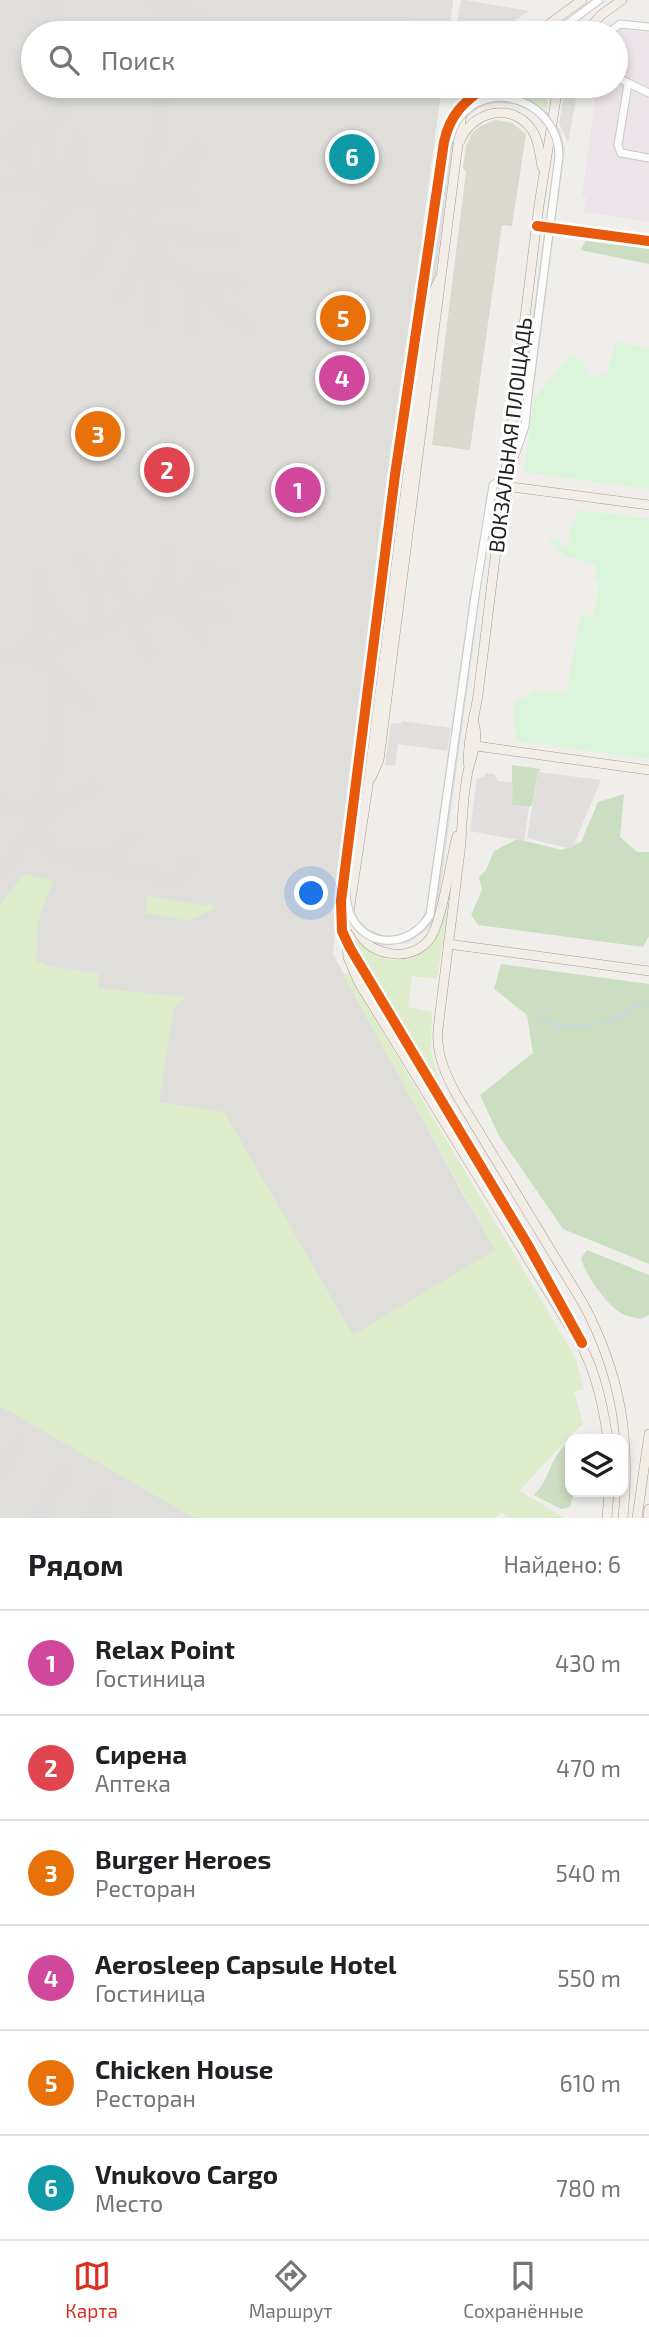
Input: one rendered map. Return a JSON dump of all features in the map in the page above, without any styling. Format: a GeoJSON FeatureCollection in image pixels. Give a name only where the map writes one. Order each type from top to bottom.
{"type":"FeatureCollection","features":[{"type":"Feature","properties":{"kind":"main road"},"geometry":{"type":"LineString","coordinates":[[553,21],[582,0]]}},
{"type":"Feature","properties":{"kind":"main road"},"geometry":{"type":"LineString","coordinates":[[596,21],[622,0]]}},
{"type":"Feature","properties":{"kind":"main road"},"geometry":{"type":"LineString","coordinates":[[368,786],[379,760],[455,159],[467,98]]}},
{"type":"Feature","properties":{"kind":"main road","name":"ВОКЗАЛЬНАЯ ПЛОЩАДЬ"},"geometry":{"type":"LineString","coordinates":[[556,98],[543,175],[474,723],[468,735],[468,771],[461,843],[438,1037],[442,1064],[474,1124],[584,1306],[602,1341],[615,1379],[625,1436],[627,1474],[623,1518]]}},
{"type":"Feature","properties":{"kind":"main road"},"geometry":{"type":"LineString","coordinates":[[455,159],[461,137],[474,121],[490,113],[508,113],[526,123],[534,133],[543,175]]}},
{"type":"Feature","properties":{"kind":"main road"},"geometry":{"type":"LineString","coordinates":[[440,278],[430,299],[368,786],[348,911],[347,951],[358,981],[582,1343],[596,1385],[607,1434]]}},
{"type":"Feature","properties":{"kind":"main road"},"geometry":{"type":"LineString","coordinates":[[407,478],[413,490]]}},
{"type":"Feature","properties":{"kind":"main road"},"geometry":{"type":"LineString","coordinates":[[504,482],[649,505]]}},
{"type":"Feature","properties":{"kind":"main road"},"geometry":{"type":"LineString","coordinates":[[387,630],[394,641]]}},
{"type":"Feature","properties":{"kind":"main road","name":"ВОКЗАЛЬНАЯ ПЛОЩАДЬ"},"geometry":{"type":"LineString","coordinates":[[468,771],[476,746],[477,733],[474,723]]}},
{"type":"Feature","properties":{"kind":"main road"},"geometry":{"type":"LineString","coordinates":[[476,746],[649,771]]}},
{"type":"Feature","properties":{"kind":"main road"},"geometry":{"type":"LineString","coordinates":[[348,911],[360,936],[374,949],[402,954],[423,946],[434,932],[462,816]]}},
{"type":"Feature","properties":{"kind":"main road"},"geometry":{"type":"LineString","coordinates":[[448,944],[649,971]]}},
{"type":"Feature","properties":{"kind":"main road"},"geometry":{"type":"LineString","coordinates":[[638,1518],[649,1434]]}},
{"type":"Feature","properties":{"kind":"main road"},"geometry":{"type":"LineString","coordinates":[[607,1518],[609,1497]]}},
{"type":"Feature","properties":{"kind":"main road"},"geometry":{"type":"LineString","coordinates":[[648,1518],[649,1509]]}},
{"type":"Feature","properties":{"kind":"street"},"geometry":{"type":"LineString","coordinates":[[571,21],[598,1]]}},
{"type":"Feature","properties":{"kind":"street"},"geometry":{"type":"LineString","coordinates":[[628,25],[649,27]]}},
{"type":"Feature","properties":{"kind":"street"},"geometry":{"type":"LineString","coordinates":[[628,84],[649,93]]}},
{"type":"Feature","properties":{"kind":"street"},"geometry":{"type":"LineString","coordinates":[[470,98],[451,119],[444,142],[394,487],[340,911],[346,940],[528,1245],[582,1343]]}},
{"type":"Feature","properties":{"kind":"street"},"geometry":{"type":"LineString","coordinates":[[345,873],[349,914],[360,930],[370,937],[387,941],[407,938],[422,927],[430,915],[493,485],[504,482],[524,426],[559,156],[554,130],[544,116],[530,105],[508,98],[486,101],[474,106],[457,121],[442,168]]}},
{"type":"Feature","properties":{"kind":"street"},"geometry":{"type":"LineString","coordinates":[[626,98],[619,150],[621,153],[649,158]]}},
{"type":"Feature","properties":{"kind":"street"},"geometry":{"type":"LineString","coordinates":[[537,226],[649,241]]}},
{"type":"Feature","properties":{"kind":"shaded area"},"geometry":{"type":"Polygon","coordinates":[[[0,0],[453,0],[450,21],[21,21],[21,98],[440,98],[422,232],[425,232],[414,317],[410,317],[377,551],[361,705],[334,908],[336,921],[333,954],[462,1192],[566,1371],[583,1424],[571,1434],[565,1434],[565,1440],[519,1491],[565,1518],[511,1518],[501,1512],[495,1518],[0,1518],[0,0]]]}},
{"type":"Feature","properties":{"kind":"shaded area"},"geometry":{"type":"Polygon","coordinates":[[[414,0],[453,0],[450,21],[411,21],[414,0]]]}},
{"type":"Feature","properties":{"kind":"shaded area"},"geometry":{"type":"Polygon","coordinates":[[[461,0],[529,11],[514,21],[457,21],[461,0]]]}},
{"type":"Feature","properties":{"kind":"shaded area"},"geometry":{"type":"Polygon","coordinates":[[[628,30],[649,33],[649,222],[583,212],[586,198],[582,197],[595,98],[628,98],[628,30]]]}},
{"type":"Feature","properties":{"kind":"shaded area"},"geometry":{"type":"Polygon","coordinates":[[[564,98],[576,98],[568,143],[559,123],[564,98]]]}},
{"type":"Feature","properties":{"kind":"shaded area"},"geometry":{"type":"Polygon","coordinates":[[[496,120],[512,123],[526,134],[512,226],[502,225],[470,450],[432,445],[466,172],[463,168],[466,146],[472,133],[480,126],[496,120]]]}},
{"type":"Feature","properties":{"kind":"shaded area"},"geometry":{"type":"Polygon","coordinates":[[[421,179],[429,180],[423,224],[382,220],[382,217],[370,215],[371,211],[387,213],[388,205],[421,186],[421,179]]]}},
{"type":"Feature","properties":{"kind":"shaded area"},"geometry":{"type":"Polygon","coordinates":[[[402,721],[451,728],[447,751],[398,744],[395,766],[385,765],[391,723],[401,724],[402,721]]]}},
{"type":"Feature","properties":{"kind":"shaded area"},"geometry":{"type":"Polygon","coordinates":[[[538,772],[601,780],[572,849],[527,838],[538,772]]]}},
{"type":"Feature","properties":{"kind":"shaded area"},"geometry":{"type":"Polygon","coordinates":[[[486,773],[494,774],[498,781],[513,782],[512,805],[529,807],[524,841],[470,831],[477,778],[484,777],[486,773]]]}},
{"type":"Feature","properties":{"kind":"shaded area"},"geometry":{"type":"Polygon","coordinates":[[[56,916],[64,917],[59,960],[63,940],[124,949],[121,976],[50,966],[56,916]]]}},
{"type":"Feature","properties":{"kind":"shaded area"},"geometry":{"type":"Polygon","coordinates":[[[217,923],[208,985],[186,997],[138,992],[148,925],[190,930],[217,923]]]}},
{"type":"Feature","properties":{"kind":"green space"},"geometry":{"type":"Polygon","coordinates":[[[523,98],[547,98],[547,110],[523,98]]]}},
{"type":"Feature","properties":{"kind":"green space"},"geometry":{"type":"Polygon","coordinates":[[[586,241],[649,249],[649,264],[580,250],[586,241]]]}},
{"type":"Feature","properties":{"kind":"green space"},"geometry":{"type":"Polygon","coordinates":[[[616,342],[649,349],[649,489],[524,472],[534,399],[573,355],[584,362],[589,377],[607,373],[616,342]]]}},
{"type":"Feature","properties":{"kind":"green space"},"geometry":{"type":"Polygon","coordinates":[[[579,510],[649,519],[649,759],[516,741],[513,703],[537,691],[566,693],[581,614],[593,617],[600,582],[595,581],[597,565],[564,556],[563,552],[555,551],[556,545],[550,543],[550,539],[560,540],[559,549],[568,545],[579,510]]]}},
{"type":"Feature","properties":{"kind":"green space"},"geometry":{"type":"Polygon","coordinates":[[[512,765],[541,769],[538,772],[532,805],[529,807],[512,805],[512,765]]]}},
{"type":"Feature","properties":{"kind":"green space"},"geometry":{"type":"Polygon","coordinates":[[[624,794],[620,837],[637,852],[649,852],[649,936],[643,947],[478,925],[471,915],[482,890],[479,877],[486,870],[494,851],[517,839],[562,850],[581,842],[598,802],[624,794]]]}},
{"type":"Feature","properties":{"kind":"green space"},"geometry":{"type":"Polygon","coordinates":[[[24,874],[53,881],[38,922],[36,961],[50,966],[99,973],[98,988],[186,997],[174,1008],[159,1102],[224,1112],[353,1335],[495,1250],[343,975],[347,972],[575,1357],[584,1390],[574,1391],[583,1424],[571,1434],[565,1434],[565,1440],[519,1491],[565,1518],[511,1518],[501,1512],[495,1518],[194,1518],[0,1406],[0,905],[24,874]]]}},
{"type":"Feature","properties":{"kind":"green space"},"geometry":{"type":"Polygon","coordinates":[[[148,896],[205,906],[210,903],[214,905],[213,909],[189,921],[145,913],[148,896]]]}},
{"type":"Feature","properties":{"kind":"green space"},"geometry":{"type":"Polygon","coordinates":[[[446,903],[449,903],[437,979],[412,976],[408,1007],[432,1012],[431,1051],[442,1090],[354,941],[356,938],[368,950],[389,960],[417,955],[428,948],[437,936],[446,903]]]}},
{"type":"Feature","properties":{"kind":"green space"},"geometry":{"type":"Polygon","coordinates":[[[501,964],[649,984],[649,1264],[563,1229],[499,1136],[480,1095],[533,1053],[527,1015],[494,989],[501,964]]]}},
{"type":"Feature","properties":{"kind":"green space"},"geometry":{"type":"Polygon","coordinates":[[[587,1250],[649,1275],[649,1315],[640,1319],[626,1315],[607,1301],[583,1265],[581,1258],[587,1250]]]}},
{"type":"Feature","properties":{"kind":"green space"},"geometry":{"type":"Polygon","coordinates":[[[565,1445],[565,1497],[573,1497],[570,1507],[561,1509],[534,1495],[565,1445]]]}},
{"type":"Feature","properties":{"kind":"pier"},"geometry":{"type":"Polygon","coordinates":[[[463,98],[532,100],[552,116],[560,130],[565,149],[533,395],[522,395],[554,146],[548,129],[535,114],[514,104],[495,103],[480,107],[466,118],[457,131],[452,150],[352,906],[358,919],[368,929],[385,936],[410,930],[420,922],[426,909],[470,596],[480,596],[435,918],[428,929],[408,943],[383,946],[371,943],[349,928],[364,960],[532,1242],[524,1248],[353,963],[341,940],[336,918],[353,773],[443,128],[456,104],[463,98]]]}},
{"type":"Feature","properties":{"kind":"waterway"},"geometry":{"type":"LineString","coordinates":[[538,1017],[560,1026],[597,1024],[619,1018],[631,1007],[649,1004]]}},
{"type":"Feature","properties":{"kind":"taxiway"},"geometry":{"type":"LineString","coordinates":[[51,0],[54,21]]}},
{"type":"Feature","properties":{"kind":"taxiway"},"geometry":{"type":"LineString","coordinates":[[156,0],[168,13],[170,21]]}},
{"type":"Feature","properties":{"kind":"taxiway"},"geometry":{"type":"LineString","coordinates":[[181,0],[187,10],[200,21]]}},
{"type":"Feature","properties":{"kind":"taxiway"},"geometry":{"type":"LineString","coordinates":[[132,276],[142,254],[162,98]]}},
{"type":"Feature","properties":{"kind":"taxiway"},"geometry":{"type":"LineString","coordinates":[[61,111],[50,131],[46,151],[52,170],[68,187]]}},
{"type":"Feature","properties":{"kind":"taxiway"},"geometry":{"type":"LineString","coordinates":[[0,152],[38,126]]}},
{"type":"Feature","properties":{"kind":"taxiway"},"geometry":{"type":"LineString","coordinates":[[22,129],[21,163],[35,182],[44,187],[59,182],[67,175],[75,161]]}},
{"type":"Feature","properties":{"kind":"taxiway"},"geometry":{"type":"LineString","coordinates":[[78,139],[76,165],[79,178],[98,195]]}},
{"type":"Feature","properties":{"kind":"taxiway"},"geometry":{"type":"LineString","coordinates":[[151,199],[163,181],[199,148]]}},
{"type":"Feature","properties":{"kind":"taxiway"},"geometry":{"type":"LineString","coordinates":[[0,181],[116,198],[137,190],[150,173]]}},
{"type":"Feature","properties":{"kind":"taxiway"},"geometry":{"type":"LineString","coordinates":[[140,201],[162,197],[194,176]]}},
{"type":"Feature","properties":{"kind":"taxiway"},"geometry":{"type":"LineString","coordinates":[[161,192],[172,200],[195,199]]}},
{"type":"Feature","properties":{"kind":"taxiway"},"geometry":{"type":"LineString","coordinates":[[51,219],[60,207],[80,196],[98,199],[105,207],[108,217],[107,237],[85,274]]}},
{"type":"Feature","properties":{"kind":"taxiway"},"geometry":{"type":"LineString","coordinates":[[102,197],[184,278],[249,329]]}},
{"type":"Feature","properties":{"kind":"taxiway"},"geometry":{"type":"LineString","coordinates":[[40,240],[51,219],[52,208]]}},
{"type":"Feature","properties":{"kind":"taxiway"},"geometry":{"type":"LineString","coordinates":[[135,228],[233,242]]}},
{"type":"Feature","properties":{"kind":"taxiway"},"geometry":{"type":"LineString","coordinates":[[149,320],[157,264],[155,253]]}},
{"type":"Feature","properties":{"kind":"taxiway"},"geometry":{"type":"LineString","coordinates":[[120,296],[132,276],[151,264],[169,266],[195,278],[236,284]]}},
{"type":"Feature","properties":{"kind":"taxiway"},"geometry":{"type":"LineString","coordinates":[[184,278],[192,295],[189,328]]}},
{"type":"Feature","properties":{"kind":"taxiway"},"geometry":{"type":"LineString","coordinates":[[116,562],[114,571],[117,588],[134,604],[152,607],[163,590],[168,555]]}},
{"type":"Feature","properties":{"kind":"taxiway"},"geometry":{"type":"LineString","coordinates":[[38,578],[59,621],[86,634],[97,617],[98,607],[80,559]]}},
{"type":"Feature","properties":{"kind":"taxiway"},"geometry":{"type":"LineString","coordinates":[[189,591],[198,583],[205,565]]}},
{"type":"Feature","properties":{"kind":"taxiway"},"geometry":{"type":"LineString","coordinates":[[27,657],[229,576]]}},
{"type":"Feature","properties":{"kind":"taxiway"},"geometry":{"type":"LineString","coordinates":[[16,655],[37,640],[43,624],[45,598]]}},
{"type":"Feature","properties":{"kind":"taxiway"},"geometry":{"type":"LineString","coordinates":[[159,605],[180,610],[190,618],[202,637]]}},
{"type":"Feature","properties":{"kind":"taxiway"},"geometry":{"type":"LineString","coordinates":[[175,605],[224,613]]}},
{"type":"Feature","properties":{"kind":"taxiway"},"geometry":{"type":"LineString","coordinates":[[147,609],[142,615],[138,631],[148,653]]}},
{"type":"Feature","properties":{"kind":"taxiway"},"geometry":{"type":"LineString","coordinates":[[0,656],[27,657],[42,661],[53,672],[58,688],[51,774],[39,818],[0,872]]}},
{"type":"Feature","properties":{"kind":"taxiway"},"geometry":{"type":"LineString","coordinates":[[56,672],[72,691],[89,701]]}},
{"type":"Feature","properties":{"kind":"taxiway"},"geometry":{"type":"LineString","coordinates":[[37,826],[65,801],[92,786]]}},
{"type":"Feature","properties":{"kind":"taxiway"},"geometry":{"type":"LineString","coordinates":[[0,803],[24,808],[31,818],[32,829]]}},
{"type":"Feature","properties":{"kind":"taxiway"},"geometry":{"type":"LineString","coordinates":[[31,818],[57,856],[68,859],[97,859],[115,852],[132,838]]}},
{"type":"Feature","properties":{"kind":"taxiway"},"geometry":{"type":"LineString","coordinates":[[90,863],[168,879],[179,876],[190,862]]}},
{"type":"Feature","properties":{"kind":"taxiway"},"geometry":{"type":"LineString","coordinates":[[0,1475],[19,1443]]}},
{"type":"Feature","properties":{"kind":"taxiway"},"geometry":{"type":"LineString","coordinates":[[38,1518],[66,1470]]}},
{"type":"Feature","properties":{"kind":"taxiway"},"geometry":{"type":"LineString","coordinates":[[92,1518],[107,1493]]}},
{"type":"Feature","properties":{"kind":"cycle path"},"geometry":{"type":"LineString","coordinates":[[471,98],[454,116],[444,142],[395,475],[341,901],[342,931],[528,1245],[582,1343]]}},
{"type":"Feature","properties":{"kind":"cycle path"},"geometry":{"type":"LineString","coordinates":[[537,226],[649,241]]}},
{"type":"Feature","properties":{"kind":"place","name":"Vnukovo Cargo"},"geometry":{"type":"Point","coordinates":[352,157]}},
{"type":"Feature","properties":{"kind":"place","name":"Chicken House"},"geometry":{"type":"Point","coordinates":[343,318]}},
{"type":"Feature","properties":{"kind":"place","name":"Aerosleep Capsule Hotel"},"geometry":{"type":"Point","coordinates":[342,378]}},
{"type":"Feature","properties":{"kind":"place","name":"Burger Heroes"},"geometry":{"type":"Point","coordinates":[98,434]}},
{"type":"Feature","properties":{"kind":"place","name":"Сирена"},"geometry":{"type":"Point","coordinates":[167,470]}},
{"type":"Feature","properties":{"kind":"place","name":"Relax Point"},"geometry":{"type":"Point","coordinates":[298,490]}}]}
